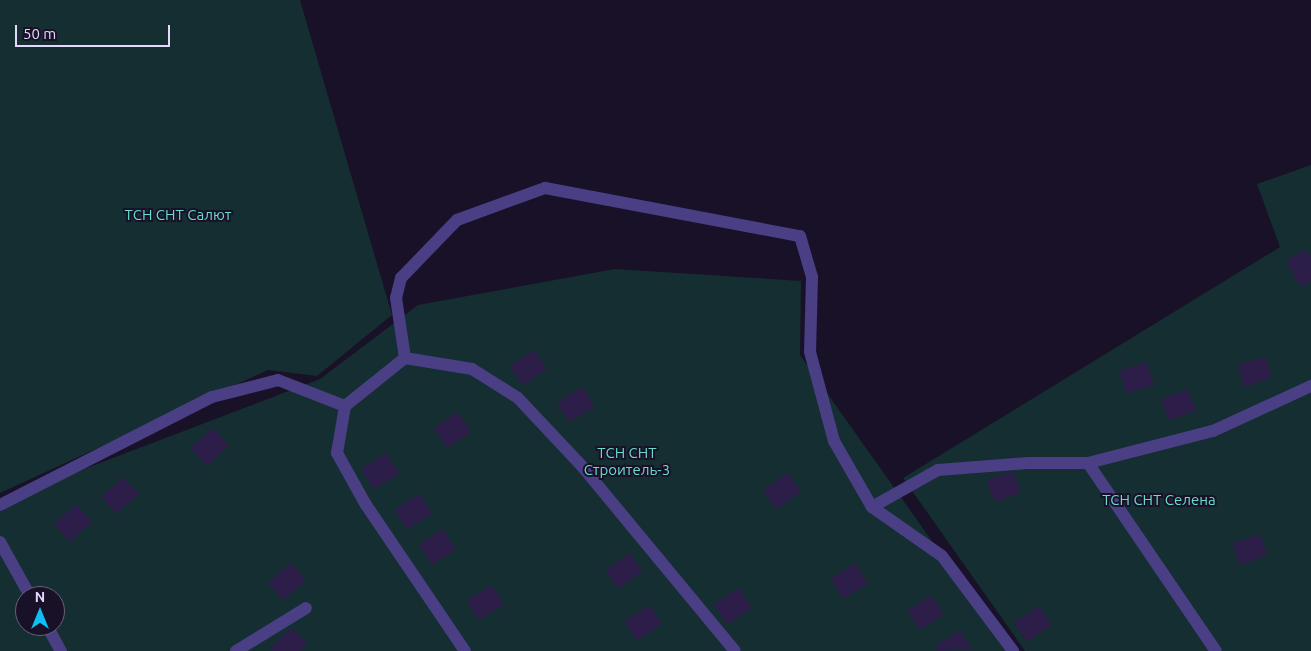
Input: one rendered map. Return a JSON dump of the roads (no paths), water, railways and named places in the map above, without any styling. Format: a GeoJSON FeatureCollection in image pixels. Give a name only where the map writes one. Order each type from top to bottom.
{"type":"FeatureCollection","features":[{"type":"Feature","properties":{"kind":"street"},"geometry":{"type":"LineString","coordinates":[[405,358],[396,298],[401,278],[457,220],[545,188],[636,203],[800,236],[812,277],[810,352],[834,440],[872,507],[942,556],[1013,651]]}},
{"type":"Feature","properties":{"kind":"street"},"geometry":{"type":"LineString","coordinates":[[465,651],[366,505],[337,453],[344,406],[405,358],[472,369],[518,398],[581,465],[735,651]]}},
{"type":"Feature","properties":{"kind":"street"},"geometry":{"type":"LineString","coordinates":[[0,505],[212,397],[278,380],[344,406]]}},
{"type":"Feature","properties":{"kind":"street"},"geometry":{"type":"LineString","coordinates":[[872,507],[938,470],[1028,463],[1088,463],[1213,431],[1311,386]]}},
{"type":"Feature","properties":{"kind":"street"},"geometry":{"type":"LineString","coordinates":[[1088,463],[1216,651]]}},
{"type":"Feature","properties":{"kind":"street"},"geometry":{"type":"LineString","coordinates":[[0,542],[24,586]]}},
{"type":"Feature","properties":{"kind":"street"},"geometry":{"type":"LineString","coordinates":[[236,651],[306,608]]}},
{"type":"Feature","properties":{"kind":"street"},"geometry":{"type":"LineString","coordinates":[[53,636],[61,651]]}},
{"type":"Feature","properties":{"kind":"park label","name":"ТСН СНТ Салют"},"geometry":{"type":"Point","coordinates":[178,215]}},
{"type":"Feature","properties":{"kind":"park label","name":"ТСН СНТ Строитель-3"},"geometry":{"type":"Point","coordinates":[627,460]}},
{"type":"Feature","properties":{"kind":"park label","name":"ТСН СНТ Селена"},"geometry":{"type":"Point","coordinates":[1159,500]}}]}
